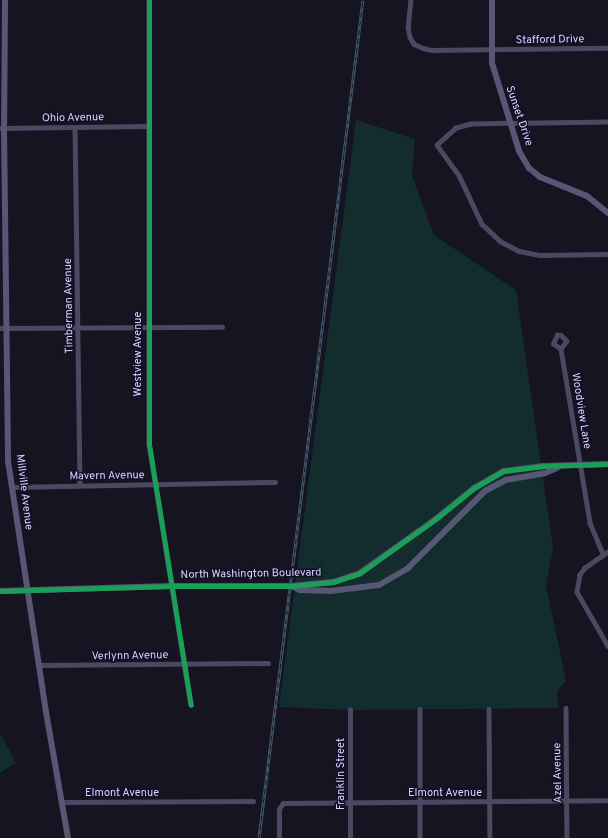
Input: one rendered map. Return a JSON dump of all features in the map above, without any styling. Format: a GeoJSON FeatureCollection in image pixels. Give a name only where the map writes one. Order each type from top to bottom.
{"type":"FeatureCollection","features":[{"type":"Feature","properties":{"kind":"street","name":"Millville Avenue"},"geometry":{"type":"LineString","coordinates":[[5,0],[2,128],[3,328],[8,461],[68,838]]}},
{"type":"Feature","properties":{"kind":"street","name":"Westview Avenue"},"geometry":{"type":"LineString","coordinates":[[149,0],[147,126],[149,444],[170,586],[191,705]]}},
{"type":"Feature","properties":{"kind":"street","name":"Stafford Drive"},"geometry":{"type":"LineString","coordinates":[[411,0],[408,28],[414,44],[432,50],[608,48]]}},
{"type":"Feature","properties":{"kind":"street","name":"Sunset Drive"},"geometry":{"type":"LineString","coordinates":[[492,0],[492,50],[495,77],[519,151],[529,168],[551,183],[587,196],[608,213]]}},
{"type":"Feature","properties":{"kind":"street"},"geometry":{"type":"LineString","coordinates":[[608,122],[510,122],[463,126],[456,128],[437,145],[459,174],[482,224],[500,241],[519,251],[540,255],[608,254]]}},
{"type":"Feature","properties":{"kind":"street","name":"Ohio Avenue"},"geometry":{"type":"LineString","coordinates":[[2,128],[147,126]]}},
{"type":"Feature","properties":{"kind":"street","name":"Timberman Avenue"},"geometry":{"type":"LineString","coordinates":[[75,127],[80,485]]}},
{"type":"Feature","properties":{"kind":"street"},"geometry":{"type":"LineString","coordinates":[[3,328],[78,326],[222,327]]}},
{"type":"Feature","properties":{"kind":"street","name":"Woodview Lane"},"geometry":{"type":"LineString","coordinates":[[562,349],[590,523],[603,554]]}},
{"type":"Feature","properties":{"kind":"street","name":"North Washington Boulevard"},"geometry":{"type":"LineString","coordinates":[[0,591],[170,586],[291,586],[333,582],[360,573],[409,539],[474,488],[504,472],[521,468],[558,467],[580,464],[608,464]]}},
{"type":"Feature","properties":{"kind":"street","name":"North Washington Boulevard"},"geometry":{"type":"LineString","coordinates":[[291,586],[300,590],[331,591],[379,585],[408,568],[485,491],[506,480],[545,473],[558,467]]}},
{"type":"Feature","properties":{"kind":"street","name":"Mavern Avenue"},"geometry":{"type":"LineString","coordinates":[[12,488],[80,485],[274,482]]}},
{"type":"Feature","properties":{"kind":"street"},"geometry":{"type":"LineString","coordinates":[[608,552],[603,554],[580,575],[576,592],[608,646]]}},
{"type":"Feature","properties":{"kind":"street","name":"Verlynn Avenue"},"geometry":{"type":"LineString","coordinates":[[40,666],[268,663]]}},
{"type":"Feature","properties":{"kind":"street"},"geometry":{"type":"LineString","coordinates":[[489,708],[490,838]]}},
{"type":"Feature","properties":{"kind":"street","name":"Azel Avenue"},"geometry":{"type":"LineString","coordinates":[[566,708],[567,838]]}},
{"type":"Feature","properties":{"kind":"street"},"geometry":{"type":"LineString","coordinates":[[420,709],[420,838]]}},
{"type":"Feature","properties":{"kind":"street","name":"Franklin Street"},"geometry":{"type":"LineString","coordinates":[[350,710],[350,838]]}},
{"type":"Feature","properties":{"kind":"street","name":"Elmont Avenue"},"geometry":{"type":"LineString","coordinates":[[279,838],[279,809],[283,803],[608,800]]}},
{"type":"Feature","properties":{"kind":"street","name":"Elmont Avenue"},"geometry":{"type":"LineString","coordinates":[[63,802],[253,801]]}},
{"type":"Feature","properties":{"kind":"green space"},"geometry":{"type":"Polygon","coordinates":[[[356,120],[415,139],[412,176],[434,235],[516,290],[553,548],[546,585],[566,681],[557,691],[558,708],[350,710],[279,707],[356,120]]]}},
{"type":"Feature","properties":{"kind":"green space"},"geometry":{"type":"Polygon","coordinates":[[[0,733],[16,763],[0,773],[0,733]]]}},
{"type":"Feature","properties":{"kind":"railway"},"geometry":{"type":"LineString","coordinates":[[259,838],[363,0]]}},
{"type":"Feature","properties":{"kind":"cycle path"},"geometry":{"type":"LineString","coordinates":[[149,0],[149,444],[191,705]]}},
{"type":"Feature","properties":{"kind":"cycle path"},"geometry":{"type":"LineString","coordinates":[[0,591],[171,586],[291,586],[333,582],[360,573],[437,518],[474,488],[504,471],[544,466],[608,464]]}}]}
